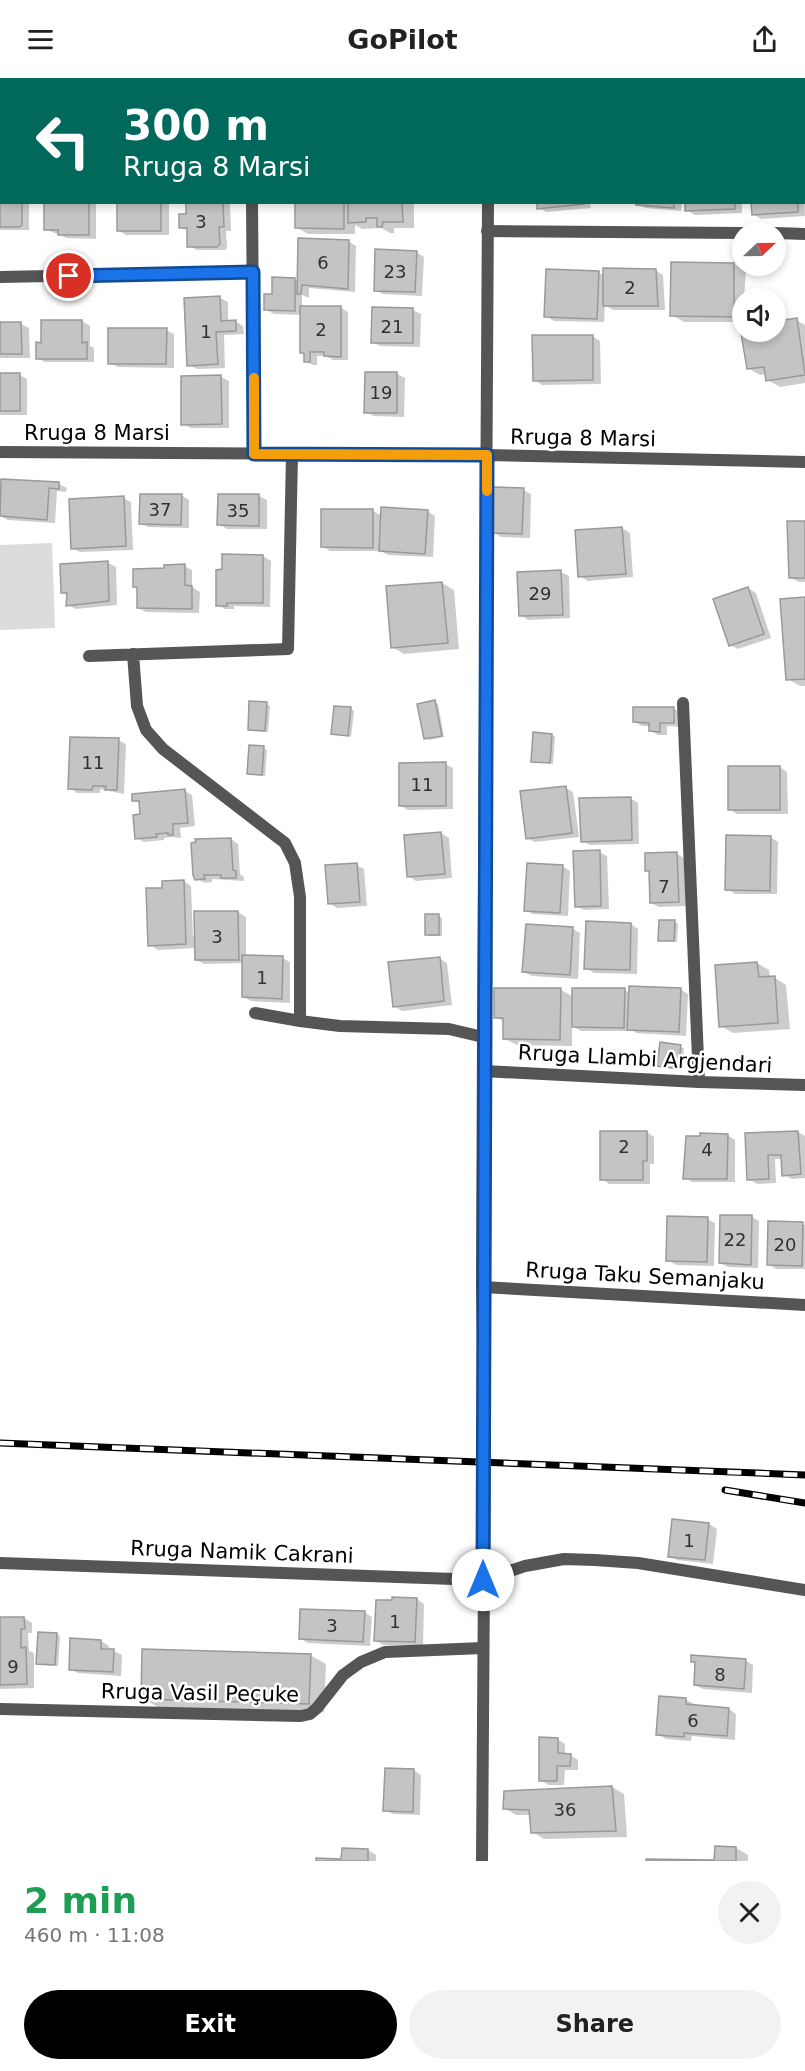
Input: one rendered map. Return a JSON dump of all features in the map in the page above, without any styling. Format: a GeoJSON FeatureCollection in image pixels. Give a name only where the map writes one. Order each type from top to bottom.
{"type":"FeatureCollection","features":[{"type":"Feature","properties":{"kind":"street"},"geometry":{"type":"LineString","coordinates":[[252,204],[254,454]]}},
{"type":"Feature","properties":{"kind":"street"},"geometry":{"type":"LineString","coordinates":[[482,1861],[485,1438],[482,1287],[488,204]]}},
{"type":"Feature","properties":{"kind":"street"},"geometry":{"type":"LineString","coordinates":[[487,231],[732,233]]}},
{"type":"Feature","properties":{"kind":"street"},"geometry":{"type":"LineString","coordinates":[[786,233],[805,234]]}},
{"type":"Feature","properties":{"kind":"street"},"geometry":{"type":"LineString","coordinates":[[0,277],[253,272]]}},
{"type":"Feature","properties":{"kind":"street","name":"Rruga 8 Marsi"},"geometry":{"type":"LineString","coordinates":[[0,452],[487,455],[805,462]]}},
{"type":"Feature","properties":{"kind":"street"},"geometry":{"type":"LineString","coordinates":[[89,656],[288,649],[292,454]]}},
{"type":"Feature","properties":{"kind":"street"},"geometry":{"type":"LineString","coordinates":[[133,654],[136,706],[146,730],[163,749],[285,843],[296,863],[300,897],[300,1022]]}},
{"type":"Feature","properties":{"kind":"street"},"geometry":{"type":"LineString","coordinates":[[683,703],[699,1082]]}},
{"type":"Feature","properties":{"kind":"street"},"geometry":{"type":"LineString","coordinates":[[255,1013],[300,1022],[340,1026],[449,1029],[483,1036]]}},
{"type":"Feature","properties":{"kind":"street","name":"Rruga Llambi Argjendari"},"geometry":{"type":"LineString","coordinates":[[483,1071],[805,1085]]}},
{"type":"Feature","properties":{"kind":"street","name":"Rruga Taku Semanjaku"},"geometry":{"type":"LineString","coordinates":[[482,1287],[805,1305]]}},
{"type":"Feature","properties":{"kind":"street"},"geometry":{"type":"LineString","coordinates":[[483,1580],[525,1566],[564,1559],[638,1563],[805,1590]]}},
{"type":"Feature","properties":{"kind":"street","name":"Rruga Namik Cakrani"},"geometry":{"type":"LineString","coordinates":[[0,1563],[483,1580]]}},
{"type":"Feature","properties":{"kind":"street","name":"Rruga Vasil Peçuke"},"geometry":{"type":"LineString","coordinates":[[0,1709],[301,1716],[310,1714],[317,1708],[343,1675],[361,1662],[386,1652],[483,1648]]}},
{"type":"Feature","properties":{"kind":"shaded area"},"geometry":{"type":"Polygon","coordinates":[[[52,543],[55,628],[0,630],[0,545],[52,543]]]}},
{"type":"Feature","properties":{"kind":"building"},"geometry":{"type":"Polygon","coordinates":[[[0,204],[22,204],[22,225],[0,227],[0,204]]]}},
{"type":"Feature","properties":{"kind":"building"},"geometry":{"type":"Polygon","coordinates":[[[44,204],[89,204],[89,235],[58,235],[58,230],[44,230],[44,204]]]}},
{"type":"Feature","properties":{"kind":"building"},"geometry":{"type":"Polygon","coordinates":[[[117,204],[161,204],[161,231],[117,231],[117,204]]]}},
{"type":"Feature","properties":{"kind":"building"},"geometry":{"type":"Polygon","coordinates":[[[186,204],[223,204],[224,227],[219,227],[220,244],[217,247],[187,247],[187,228],[179,228],[179,214],[186,214],[186,204]]]}},
{"type":"Feature","properties":{"kind":"building"},"geometry":{"type":"Polygon","coordinates":[[[295,204],[344,204],[344,229],[295,228],[295,204]]]}},
{"type":"Feature","properties":{"kind":"building"},"geometry":{"type":"Polygon","coordinates":[[[348,204],[402,204],[403,222],[383,222],[382,227],[377,227],[377,218],[366,218],[366,222],[348,223],[348,204]]]}},
{"type":"Feature","properties":{"kind":"building"},"geometry":{"type":"Polygon","coordinates":[[[537,204],[584,204],[537,209],[537,204]]]}},
{"type":"Feature","properties":{"kind":"building"},"geometry":{"type":"Polygon","coordinates":[[[674,204],[674,208],[636,205],[674,204]]]}},
{"type":"Feature","properties":{"kind":"building"},"geometry":{"type":"Polygon","coordinates":[[[685,204],[735,204],[735,209],[685,211],[685,204]]]}},
{"type":"Feature","properties":{"kind":"building"},"geometry":{"type":"Polygon","coordinates":[[[751,204],[798,204],[798,212],[752,215],[751,204]]]}},
{"type":"Feature","properties":{"kind":"building"},"geometry":{"type":"Polygon","coordinates":[[[298,238],[349,240],[348,289],[302,285],[301,294],[297,294],[298,238]]]}},
{"type":"Feature","properties":{"kind":"building"},"geometry":{"type":"Polygon","coordinates":[[[375,249],[417,251],[415,292],[374,291],[375,249]]]}},
{"type":"Feature","properties":{"kind":"building"},"geometry":{"type":"Polygon","coordinates":[[[671,262],[732,263],[734,288],[732,288],[732,317],[670,316],[671,262]]]}},
{"type":"Feature","properties":{"kind":"building"},"geometry":{"type":"Polygon","coordinates":[[[603,268],[656,269],[658,306],[603,306],[603,268]]]}},
{"type":"Feature","properties":{"kind":"building"},"geometry":{"type":"Polygon","coordinates":[[[546,269],[599,271],[597,319],[544,317],[546,269]]]}},
{"type":"Feature","properties":{"kind":"building"},"geometry":{"type":"Polygon","coordinates":[[[272,277],[295,278],[295,311],[264,310],[264,294],[272,294],[272,277]]]}},
{"type":"Feature","properties":{"kind":"building"},"geometry":{"type":"Polygon","coordinates":[[[220,296],[221,321],[236,320],[236,331],[216,332],[218,364],[187,366],[184,298],[220,296]]]}},
{"type":"Feature","properties":{"kind":"building"},"geometry":{"type":"Polygon","coordinates":[[[300,306],[341,306],[341,357],[324,356],[324,352],[310,352],[310,362],[304,362],[304,353],[300,353],[300,306]]]}},
{"type":"Feature","properties":{"kind":"building"},"geometry":{"type":"Polygon","coordinates":[[[372,307],[413,308],[413,343],[371,343],[372,307]]]}},
{"type":"Feature","properties":{"kind":"building"},"geometry":{"type":"Polygon","coordinates":[[[797,318],[805,375],[766,381],[764,367],[747,369],[742,342],[786,342],[786,320],[797,318]]]}},
{"type":"Feature","properties":{"kind":"building"},"geometry":{"type":"Polygon","coordinates":[[[41,320],[82,320],[82,343],[87,342],[87,359],[36,359],[36,342],[41,343],[41,320]]]}},
{"type":"Feature","properties":{"kind":"building"},"geometry":{"type":"Polygon","coordinates":[[[0,322],[21,322],[22,354],[0,354],[0,322]]]}},
{"type":"Feature","properties":{"kind":"building"},"geometry":{"type":"Polygon","coordinates":[[[108,328],[167,328],[166,364],[108,364],[108,328]]]}},
{"type":"Feature","properties":{"kind":"building"},"geometry":{"type":"Polygon","coordinates":[[[532,335],[593,335],[593,380],[533,381],[532,335]]]}},
{"type":"Feature","properties":{"kind":"building"},"geometry":{"type":"Polygon","coordinates":[[[365,372],[397,372],[397,413],[364,413],[365,372]]]}},
{"type":"Feature","properties":{"kind":"building"},"geometry":{"type":"Polygon","coordinates":[[[0,373],[20,373],[20,411],[0,411],[0,373]]]}},
{"type":"Feature","properties":{"kind":"building"},"geometry":{"type":"Polygon","coordinates":[[[221,375],[222,424],[181,425],[181,376],[221,375]]]}},
{"type":"Feature","properties":{"kind":"building"},"geometry":{"type":"Polygon","coordinates":[[[1,479],[59,482],[59,489],[49,488],[47,520],[0,516],[1,479]]]}},
{"type":"Feature","properties":{"kind":"building"},"geometry":{"type":"Polygon","coordinates":[[[493,487],[524,488],[522,534],[492,533],[493,487]]]}},
{"type":"Feature","properties":{"kind":"building"},"geometry":{"type":"Polygon","coordinates":[[[140,494],[182,494],[181,525],[139,524],[140,494]]]}},
{"type":"Feature","properties":{"kind":"building"},"geometry":{"type":"Polygon","coordinates":[[[218,494],[259,494],[259,526],[217,525],[218,494]]]}},
{"type":"Feature","properties":{"kind":"building"},"geometry":{"type":"Polygon","coordinates":[[[124,496],[126,546],[71,549],[69,499],[124,496]]]}},
{"type":"Feature","properties":{"kind":"building"},"geometry":{"type":"Polygon","coordinates":[[[381,507],[428,510],[425,554],[379,551],[381,507]]]}},
{"type":"Feature","properties":{"kind":"building"},"geometry":{"type":"Polygon","coordinates":[[[321,509],[373,509],[373,548],[321,547],[321,509]]]}},
{"type":"Feature","properties":{"kind":"building"},"geometry":{"type":"Polygon","coordinates":[[[787,521],[805,521],[805,578],[789,578],[787,521]]]}},
{"type":"Feature","properties":{"kind":"building"},"geometry":{"type":"Polygon","coordinates":[[[622,527],[626,574],[578,577],[575,530],[622,527]]]}},
{"type":"Feature","properties":{"kind":"building"},"geometry":{"type":"Polygon","coordinates":[[[222,554],[263,555],[263,603],[227,603],[227,606],[216,606],[216,570],[222,569],[222,554]]]}},
{"type":"Feature","properties":{"kind":"building"},"geometry":{"type":"Polygon","coordinates":[[[108,561],[109,601],[66,606],[67,593],[61,593],[60,564],[108,561]]]}},
{"type":"Feature","properties":{"kind":"building"},"geometry":{"type":"Polygon","coordinates":[[[185,564],[185,585],[192,586],[192,609],[137,608],[137,587],[133,587],[133,569],[164,568],[164,565],[185,564]]]}},
{"type":"Feature","properties":{"kind":"building"},"geometry":{"type":"Polygon","coordinates":[[[561,570],[563,615],[519,616],[517,572],[561,570]]]}},
{"type":"Feature","properties":{"kind":"building"},"geometry":{"type":"Polygon","coordinates":[[[442,582],[448,643],[391,648],[386,586],[442,582]]]}},
{"type":"Feature","properties":{"kind":"building"},"geometry":{"type":"Polygon","coordinates":[[[748,587],[764,634],[729,646],[713,599],[748,587]]]}},
{"type":"Feature","properties":{"kind":"building"},"geometry":{"type":"Polygon","coordinates":[[[805,597],[805,679],[786,680],[780,599],[805,597]]]}},
{"type":"Feature","properties":{"kind":"building"},"geometry":{"type":"Polygon","coordinates":[[[435,700],[442,736],[424,739],[417,704],[435,700]]]}},
{"type":"Feature","properties":{"kind":"building"},"geometry":{"type":"Polygon","coordinates":[[[249,701],[267,702],[265,731],[248,730],[249,701]]]}},
{"type":"Feature","properties":{"kind":"building"},"geometry":{"type":"Polygon","coordinates":[[[334,706],[351,707],[348,736],[331,734],[334,706]]]}},
{"type":"Feature","properties":{"kind":"building"},"geometry":{"type":"Polygon","coordinates":[[[633,707],[674,707],[674,723],[660,723],[660,732],[649,731],[649,723],[633,722],[633,707]]]}},
{"type":"Feature","properties":{"kind":"building"},"geometry":{"type":"Polygon","coordinates":[[[533,732],[552,734],[550,763],[531,762],[533,732]]]}},
{"type":"Feature","properties":{"kind":"building"},"geometry":{"type":"Polygon","coordinates":[[[70,737],[119,738],[117,790],[105,790],[106,786],[93,786],[92,790],[68,789],[70,737]]]}},
{"type":"Feature","properties":{"kind":"building"},"geometry":{"type":"Polygon","coordinates":[[[249,745],[264,746],[262,775],[247,774],[249,745]]]}},
{"type":"Feature","properties":{"kind":"building"},"geometry":{"type":"Polygon","coordinates":[[[446,762],[446,806],[399,806],[399,763],[446,762]]]}},
{"type":"Feature","properties":{"kind":"building"},"geometry":{"type":"Polygon","coordinates":[[[728,766],[780,766],[780,810],[728,810],[728,766]]]}},
{"type":"Feature","properties":{"kind":"building"},"geometry":{"type":"Polygon","coordinates":[[[566,786],[572,833],[526,839],[520,791],[566,786]]]}},
{"type":"Feature","properties":{"kind":"building"},"geometry":{"type":"Polygon","coordinates":[[[185,789],[188,823],[173,824],[173,835],[156,834],[157,837],[135,839],[133,815],[140,814],[139,801],[132,801],[132,794],[185,789]]]}},
{"type":"Feature","properties":{"kind":"building"},"geometry":{"type":"Polygon","coordinates":[[[631,797],[632,840],[581,842],[579,798],[631,797]]]}},
{"type":"Feature","properties":{"kind":"building"},"geometry":{"type":"Polygon","coordinates":[[[441,832],[445,874],[407,877],[404,835],[441,832]]]}},
{"type":"Feature","properties":{"kind":"building"},"geometry":{"type":"Polygon","coordinates":[[[726,835],[771,836],[770,891],[725,890],[726,835]]]}},
{"type":"Feature","properties":{"kind":"building"},"geometry":{"type":"Polygon","coordinates":[[[231,838],[233,870],[236,871],[236,878],[204,875],[205,879],[195,880],[191,843],[196,842],[195,839],[231,838]]]}},
{"type":"Feature","properties":{"kind":"building"},"geometry":{"type":"Polygon","coordinates":[[[600,850],[601,906],[575,907],[573,851],[600,850]]]}},
{"type":"Feature","properties":{"kind":"building"},"geometry":{"type":"Polygon","coordinates":[[[677,852],[679,902],[650,903],[649,871],[645,871],[645,853],[677,852]]]}},
{"type":"Feature","properties":{"kind":"building"},"geometry":{"type":"Polygon","coordinates":[[[357,863],[360,902],[328,904],[325,865],[357,863]]]}},
{"type":"Feature","properties":{"kind":"building"},"geometry":{"type":"Polygon","coordinates":[[[527,863],[563,865],[560,913],[524,911],[527,863]]]}},
{"type":"Feature","properties":{"kind":"building"},"geometry":{"type":"Polygon","coordinates":[[[184,880],[186,944],[148,946],[146,888],[162,888],[162,881],[184,880]]]}},
{"type":"Feature","properties":{"kind":"building"},"geometry":{"type":"Polygon","coordinates":[[[194,911],[238,911],[239,960],[195,960],[194,911]]]}},
{"type":"Feature","properties":{"kind":"building"},"geometry":{"type":"Polygon","coordinates":[[[425,914],[439,914],[439,935],[425,935],[425,914]]]}},
{"type":"Feature","properties":{"kind":"building"},"geometry":{"type":"Polygon","coordinates":[[[659,920],[675,920],[674,941],[658,941],[659,920]]]}},
{"type":"Feature","properties":{"kind":"building"},"geometry":{"type":"Polygon","coordinates":[[[586,921],[631,923],[630,970],[584,969],[586,921]]]}},
{"type":"Feature","properties":{"kind":"building"},"geometry":{"type":"Polygon","coordinates":[[[526,924],[573,927],[570,975],[522,972],[526,924]]]}},
{"type":"Feature","properties":{"kind":"building"},"geometry":{"type":"Polygon","coordinates":[[[242,955],[283,956],[282,999],[242,997],[242,955]]]}},
{"type":"Feature","properties":{"kind":"building"},"geometry":{"type":"Polygon","coordinates":[[[440,957],[444,1001],[393,1007],[388,962],[440,957]]]}},
{"type":"Feature","properties":{"kind":"building"},"geometry":{"type":"Polygon","coordinates":[[[757,962],[759,977],[775,976],[778,1023],[719,1027],[715,965],[757,962]]]}},
{"type":"Feature","properties":{"kind":"building"},"geometry":{"type":"Polygon","coordinates":[[[629,986],[681,988],[679,1032],[627,1030],[629,986]]]}},
{"type":"Feature","properties":{"kind":"building"},"geometry":{"type":"Polygon","coordinates":[[[494,988],[561,988],[560,1040],[503,1039],[503,1018],[494,1018],[494,988]]]}},
{"type":"Feature","properties":{"kind":"building"},"geometry":{"type":"Polygon","coordinates":[[[572,988],[625,988],[624,1028],[572,1027],[572,988]]]}},
{"type":"Feature","properties":{"kind":"building"},"geometry":{"type":"Polygon","coordinates":[[[660,1042],[681,1045],[678,1069],[657,1066],[660,1042]]]}},
{"type":"Feature","properties":{"kind":"building"},"geometry":{"type":"Polygon","coordinates":[[[600,1131],[647,1131],[647,1161],[643,1161],[643,1180],[600,1180],[600,1131]]]}},
{"type":"Feature","properties":{"kind":"building"},"geometry":{"type":"Polygon","coordinates":[[[798,1131],[801,1174],[782,1176],[781,1155],[768,1155],[769,1179],[747,1180],[745,1133],[798,1131]]]}},
{"type":"Feature","properties":{"kind":"building"},"geometry":{"type":"Polygon","coordinates":[[[700,1133],[728,1134],[727,1179],[683,1179],[686,1136],[700,1136],[700,1133]]]}},
{"type":"Feature","properties":{"kind":"building"},"geometry":{"type":"Polygon","coordinates":[[[720,1215],[752,1215],[751,1265],[719,1263],[720,1215]]]}},
{"type":"Feature","properties":{"kind":"building"},"geometry":{"type":"Polygon","coordinates":[[[667,1216],[708,1217],[707,1262],[666,1261],[667,1216]]]}},
{"type":"Feature","properties":{"kind":"building"},"geometry":{"type":"Polygon","coordinates":[[[768,1221],[803,1222],[802,1266],[767,1265],[768,1221]]]}},
{"type":"Feature","properties":{"kind":"building"},"geometry":{"type":"Polygon","coordinates":[[[672,1519],[709,1523],[705,1560],[668,1557],[672,1519]]]}},
{"type":"Feature","properties":{"kind":"building"},"geometry":{"type":"Polygon","coordinates":[[[392,1597],[417,1598],[415,1642],[374,1641],[376,1600],[392,1600],[392,1597]]]}},
{"type":"Feature","properties":{"kind":"building"},"geometry":{"type":"Polygon","coordinates":[[[300,1609],[365,1611],[363,1642],[299,1639],[300,1609]]]}},
{"type":"Feature","properties":{"kind":"building"},"geometry":{"type":"Polygon","coordinates":[[[0,1617],[24,1617],[25,1629],[21,1629],[21,1648],[26,1647],[27,1684],[0,1685],[0,1617]]]}},
{"type":"Feature","properties":{"kind":"building"},"geometry":{"type":"Polygon","coordinates":[[[38,1632],[57,1633],[55,1665],[36,1664],[38,1632]]]}},
{"type":"Feature","properties":{"kind":"building"},"geometry":{"type":"Polygon","coordinates":[[[70,1638],[101,1640],[101,1649],[114,1649],[113,1672],[69,1670],[70,1638]]]}},
{"type":"Feature","properties":{"kind":"building"},"geometry":{"type":"Polygon","coordinates":[[[142,1649],[311,1654],[309,1704],[141,1699],[142,1649]]]}},
{"type":"Feature","properties":{"kind":"building"},"geometry":{"type":"Polygon","coordinates":[[[691,1655],[746,1659],[744,1689],[694,1685],[695,1662],[691,1662],[691,1655]]]}},
{"type":"Feature","properties":{"kind":"building"},"geometry":{"type":"Polygon","coordinates":[[[659,1696],[686,1698],[686,1704],[729,1708],[727,1736],[684,1733],[684,1737],[656,1735],[659,1696]]]}},
{"type":"Feature","properties":{"kind":"building"},"geometry":{"type":"Polygon","coordinates":[[[539,1737],[558,1738],[558,1753],[571,1754],[570,1766],[557,1766],[557,1781],[539,1781],[539,1737]]]}},
{"type":"Feature","properties":{"kind":"building"},"geometry":{"type":"Polygon","coordinates":[[[385,1768],[414,1769],[413,1812],[383,1811],[385,1768]]]}},
{"type":"Feature","properties":{"kind":"building"},"geometry":{"type":"Polygon","coordinates":[[[612,1786],[616,1831],[531,1833],[529,1810],[503,1809],[504,1791],[612,1786]]]}},
{"type":"Feature","properties":{"kind":"building"},"geometry":{"type":"Polygon","coordinates":[[[715,1846],[736,1847],[736,1861],[646,1861],[646,1859],[714,1860],[715,1846]]]}},
{"type":"Feature","properties":{"kind":"building"},"geometry":{"type":"Polygon","coordinates":[[[342,1848],[368,1849],[368,1861],[316,1861],[316,1858],[341,1859],[342,1848]]]}},
{"type":"Feature","properties":{"kind":"railway"},"geometry":{"type":"LineString","coordinates":[[0,1443],[805,1475]]}},
{"type":"Feature","properties":{"kind":"railway"},"geometry":{"type":"LineString","coordinates":[[725,1490],[805,1503]]}},
{"type":"Feature","properties":{"kind":"slow traffic"},"geometry":{"type":"LineString","coordinates":[[254,378],[254,454],[487,455],[487,491]]}},
{"type":"Feature","properties":{"kind":"route"},"geometry":{"type":"LineString","coordinates":[[69,276],[253,272],[254,454],[487,455],[482,1287],[485,1438],[483,1580]]}}]}
